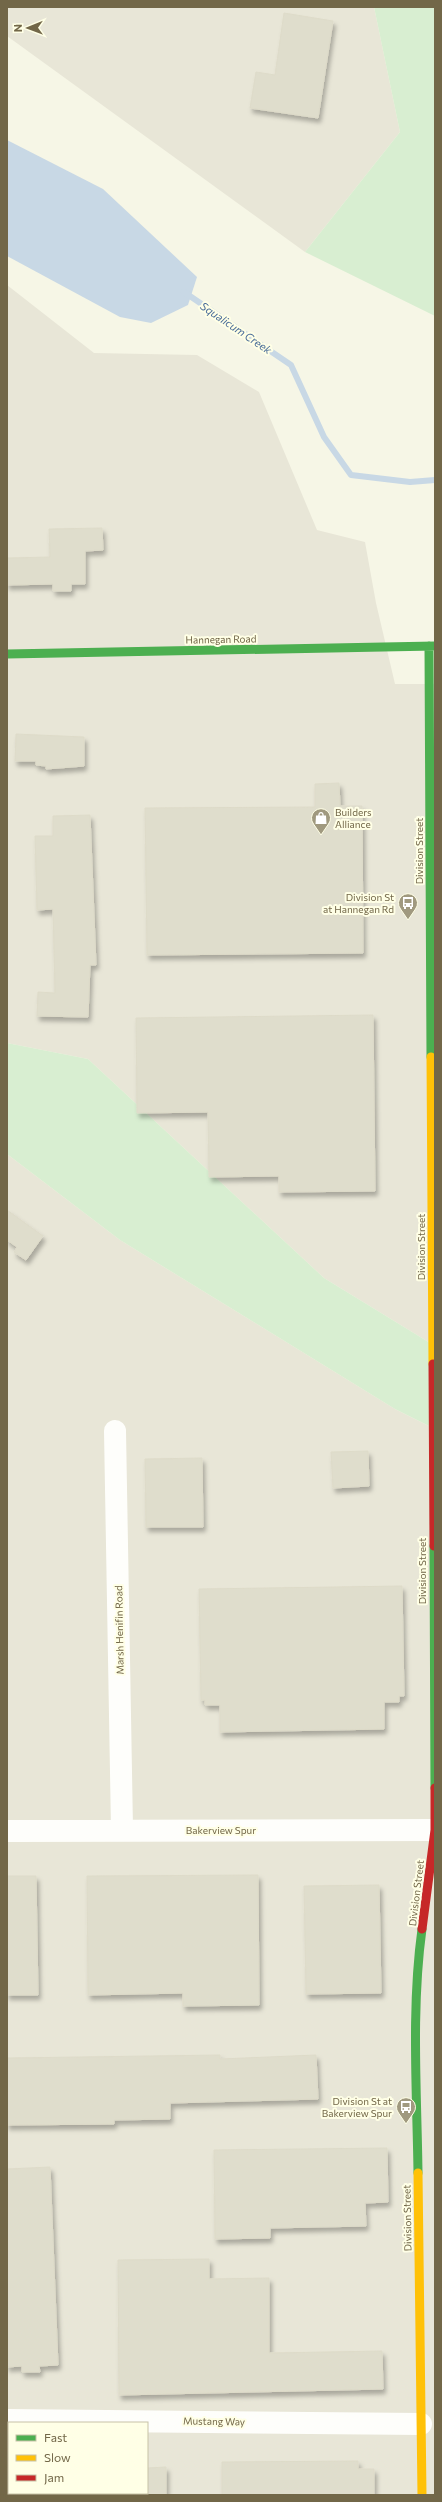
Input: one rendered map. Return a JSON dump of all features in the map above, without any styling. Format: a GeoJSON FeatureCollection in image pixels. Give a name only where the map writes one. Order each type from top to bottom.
{"type":"FeatureCollection","features":[{"type":"Feature","properties":{"kind":"street","name":"Hannegan Road"},"geometry":{"type":"LineString","coordinates":[[7,654],[432,646]]}},
{"type":"Feature","properties":{"kind":"street","name":"Division Street"},"geometry":{"type":"LineString","coordinates":[[422,2495],[416,2030],[418,1959],[435,1830],[432,646]]}},
{"type":"Feature","properties":{"kind":"street","name":"Marsh Henifin Road"},"geometry":{"type":"LineString","coordinates":[[115,1431],[122,1830]]}},
{"type":"Feature","properties":{"kind":"street","name":"Bakerview Spur"},"geometry":{"type":"LineString","coordinates":[[7,1831],[435,1830]]}},
{"type":"Feature","properties":{"kind":"street","name":"Mustang Way"},"geometry":{"type":"LineString","coordinates":[[7,2420],[421,2424]]}},
{"type":"Feature","properties":{"kind":"shaded area"},"geometry":{"type":"Polygon","coordinates":[[[7,7],[374,7],[400,132],[305,252],[7,36],[7,7]]]}},
{"type":"Feature","properties":{"kind":"shaded area"},"geometry":{"type":"Polygon","coordinates":[[[7,285],[94,353],[197,355],[259,392],[317,530],[365,542],[376,603],[395,684],[435,684],[435,1346],[324,1278],[88,1059],[7,1043],[7,285]]]}},
{"type":"Feature","properties":{"kind":"shaded area"},"geometry":{"type":"Polygon","coordinates":[[[7,1154],[120,1240],[395,1409],[435,1429],[435,2495],[7,2495],[7,1154]]]}},
{"type":"Feature","properties":{"kind":"green space"},"geometry":{"type":"Polygon","coordinates":[[[374,7],[435,7],[435,316],[305,252],[400,132],[374,7]]]}},
{"type":"Feature","properties":{"kind":"green space"},"geometry":{"type":"Polygon","coordinates":[[[7,1043],[88,1059],[324,1278],[435,1346],[435,1429],[395,1409],[120,1240],[7,1154],[7,1043]]]}},
{"type":"Feature","properties":{"kind":"water"},"geometry":{"type":"Polygon","coordinates":[[[7,140],[103,189],[197,277],[188,305],[151,323],[120,317],[7,256],[7,140]]]}},
{"type":"Feature","properties":{"kind":"building"},"geometry":{"type":"Polygon","coordinates":[[[284,13],[333,21],[318,118],[250,108],[256,72],[275,75],[284,13]]]}},
{"type":"Feature","properties":{"kind":"building"},"geometry":{"type":"Polygon","coordinates":[[[102,528],[103,550],[85,551],[85,584],[71,584],[71,591],[53,591],[53,584],[7,585],[7,558],[50,557],[49,529],[102,528]]]}},
{"type":"Feature","properties":{"kind":"building"},"geometry":{"type":"Polygon","coordinates":[[[16,734],[84,737],[84,766],[46,769],[46,766],[36,765],[36,761],[15,761],[16,734]]]}},
{"type":"Feature","properties":{"kind":"building"},"geometry":{"type":"Polygon","coordinates":[[[339,783],[340,806],[362,806],[363,953],[147,955],[145,808],[315,807],[315,784],[339,783]]]}},
{"type":"Feature","properties":{"kind":"building"},"geometry":{"type":"Polygon","coordinates":[[[90,815],[96,965],[90,965],[88,1017],[37,1016],[38,992],[55,993],[53,909],[37,910],[35,836],[53,836],[53,816],[90,815]]]}},
{"type":"Feature","properties":{"kind":"building"},"geometry":{"type":"Polygon","coordinates":[[[373,1015],[375,1191],[279,1192],[279,1176],[209,1177],[208,1112],[137,1113],[136,1018],[373,1015]]]}},
{"type":"Feature","properties":{"kind":"building"},"geometry":{"type":"Polygon","coordinates":[[[7,1210],[43,1236],[26,1260],[14,1252],[17,1247],[7,1240],[7,1210]]]}},
{"type":"Feature","properties":{"kind":"building"},"geometry":{"type":"Polygon","coordinates":[[[368,1451],[369,1486],[333,1488],[331,1452],[368,1451]]]}},
{"type":"Feature","properties":{"kind":"building"},"geometry":{"type":"Polygon","coordinates":[[[202,1458],[203,1527],[146,1527],[145,1459],[202,1458]]]}},
{"type":"Feature","properties":{"kind":"building"},"geometry":{"type":"Polygon","coordinates":[[[402,1586],[404,1696],[399,1696],[399,1702],[384,1702],[384,1729],[220,1732],[220,1705],[205,1705],[205,1700],[201,1700],[199,1589],[402,1586]]]}},
{"type":"Feature","properties":{"kind":"building"},"geometry":{"type":"Polygon","coordinates":[[[258,1875],[259,2005],[183,2006],[183,1993],[88,1995],[87,1876],[258,1875]]]}},
{"type":"Feature","properties":{"kind":"building"},"geometry":{"type":"Polygon","coordinates":[[[7,1876],[36,1876],[38,1995],[7,1995],[7,1876]]]}},
{"type":"Feature","properties":{"kind":"building"},"geometry":{"type":"Polygon","coordinates":[[[379,1885],[381,1993],[306,1994],[304,1886],[379,1885]]]}},
{"type":"Feature","properties":{"kind":"building"},"geometry":{"type":"Polygon","coordinates":[[[220,2055],[220,2059],[316,2055],[318,2099],[170,2103],[170,2119],[114,2120],[114,2124],[7,2125],[7,2058],[220,2055]]]}},
{"type":"Feature","properties":{"kind":"building"},"geometry":{"type":"Polygon","coordinates":[[[387,2148],[388,2202],[365,2203],[366,2226],[270,2228],[270,2238],[215,2239],[214,2150],[387,2148]]]}},
{"type":"Feature","properties":{"kind":"building"},"geometry":{"type":"Polygon","coordinates":[[[50,2167],[58,2365],[39,2366],[40,2372],[22,2372],[22,2366],[7,2367],[7,2169],[50,2167]]]}},
{"type":"Feature","properties":{"kind":"building"},"geometry":{"type":"Polygon","coordinates":[[[209,2259],[209,2279],[269,2278],[269,2353],[382,2351],[383,2389],[119,2395],[118,2260],[209,2259]]]}},
{"type":"Feature","properties":{"kind":"building"},"geometry":{"type":"Polygon","coordinates":[[[358,2461],[358,2469],[374,2469],[374,2495],[222,2495],[222,2462],[358,2461]]]}},
{"type":"Feature","properties":{"kind":"building"},"geometry":{"type":"Polygon","coordinates":[[[166,2467],[166,2495],[147,2495],[148,2468],[166,2467]]]}},
{"type":"Feature","properties":{"kind":"waterway","name":"Squalicum Creek"},"geometry":{"type":"LineString","coordinates":[[184,292],[291,365],[324,437],[351,475],[410,482],[435,480]]}},
{"type":"Feature","properties":{"kind":"traffic: fast"},"geometry":{"type":"LineString","coordinates":[[429,646],[431,1057]]}},
{"type":"Feature","properties":{"kind":"traffic: fast"},"geometry":{"type":"LineString","coordinates":[[7,654],[435,646]]}},
{"type":"Feature","properties":{"kind":"traffic: fast"},"geometry":{"type":"LineString","coordinates":[[434,1546],[435,1788]]}},
{"type":"Feature","properties":{"kind":"traffic: fast"},"geometry":{"type":"LineString","coordinates":[[418,2173],[416,2020],[422,1929]]}},
{"type":"Feature","properties":{"kind":"traffic: slow"},"geometry":{"type":"LineString","coordinates":[[431,1057],[433,1364]]}},
{"type":"Feature","properties":{"kind":"traffic: slow"},"geometry":{"type":"LineString","coordinates":[[418,2173],[422,2495]]}},
{"type":"Feature","properties":{"kind":"traffic: jam"},"geometry":{"type":"LineString","coordinates":[[433,1364],[434,1546]]}},
{"type":"Feature","properties":{"kind":"traffic: jam"},"geometry":{"type":"LineString","coordinates":[[422,1929],[435,1830],[435,1788]]}},
{"type":"Feature","properties":{"kind":"place","name":"Builders Alliance"},"geometry":{"type":"Point","coordinates":[321,835]}},
{"type":"Feature","properties":{"kind":"place","name":"Division St at Hannegan Rd"},"geometry":{"type":"Point","coordinates":[408,920]}},
{"type":"Feature","properties":{"kind":"place","name":"Division St at Bakerview Spur"},"geometry":{"type":"Point","coordinates":[406,2124]}}]}
